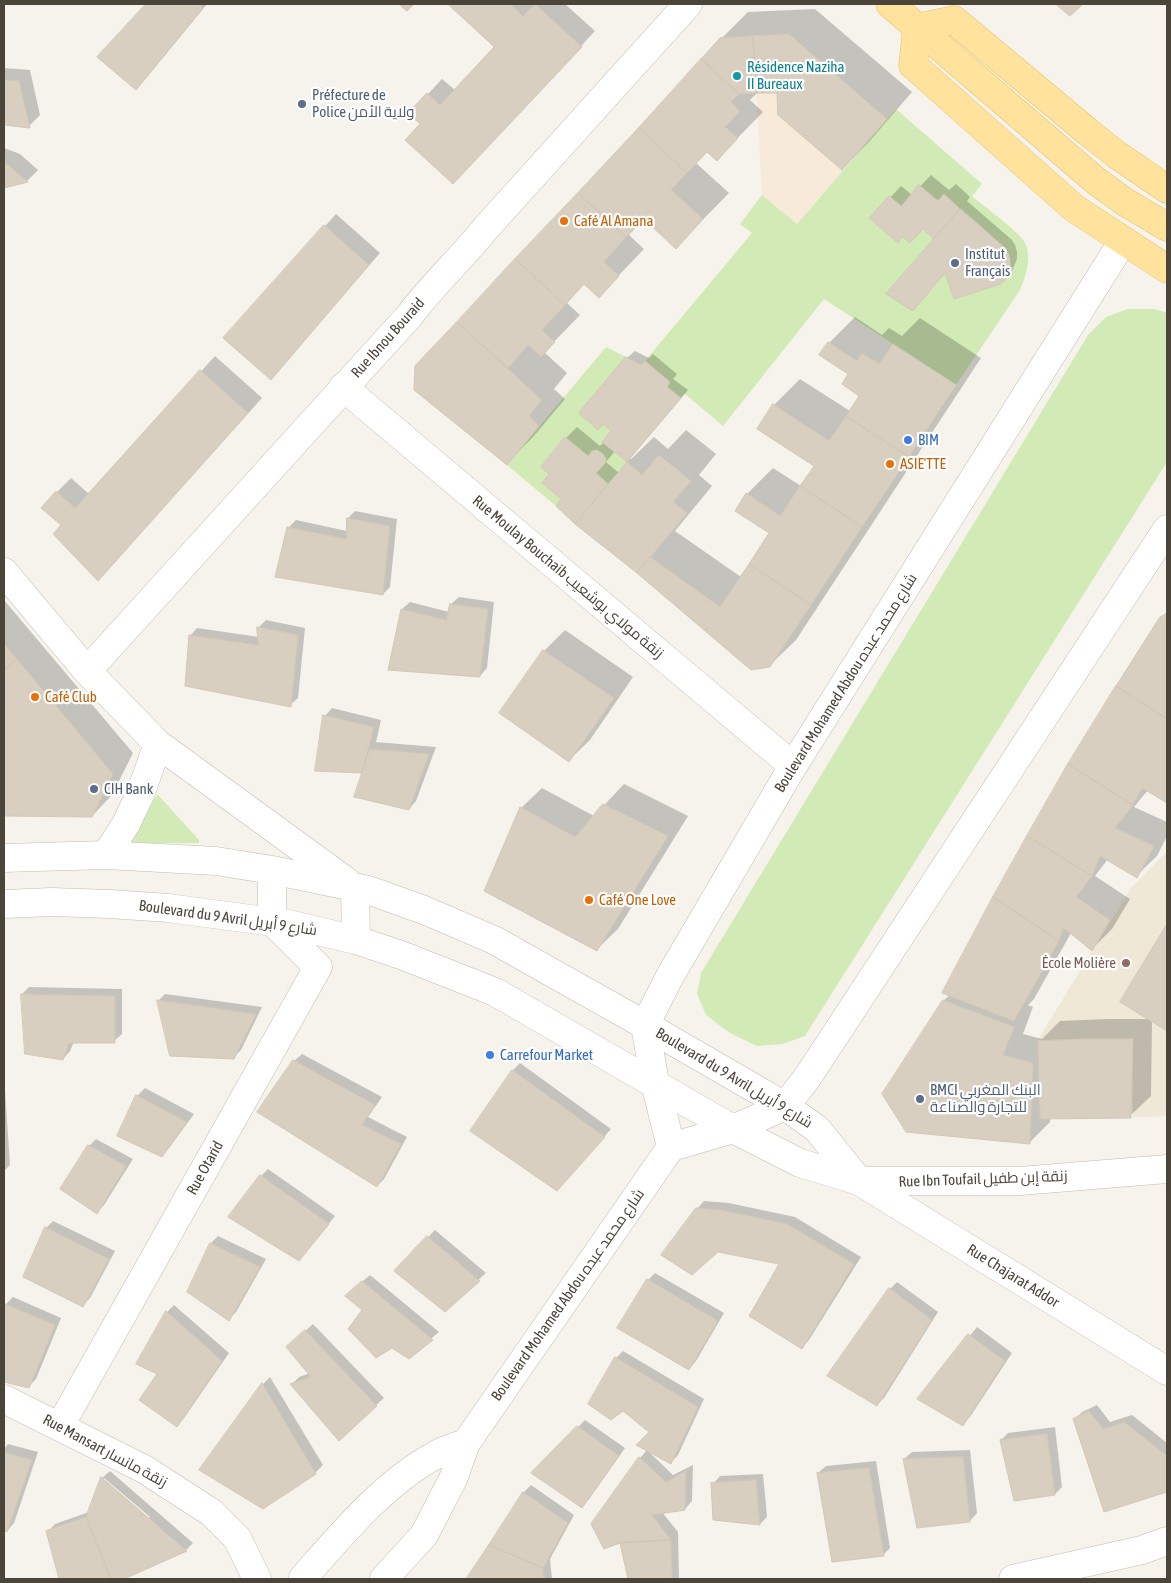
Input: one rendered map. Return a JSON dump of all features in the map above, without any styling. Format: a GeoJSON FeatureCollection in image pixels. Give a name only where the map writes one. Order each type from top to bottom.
{"type":"FeatureCollection","features":[{"type":"Feature","properties":{"kind":"main road"},"geometry":{"type":"LineString","coordinates":[[890,4],[1096,181],[1167,227]]}},
{"type":"Feature","properties":{"kind":"main road"},"geometry":{"type":"LineString","coordinates":[[916,28],[954,20],[1117,155],[1164,180]]}},
{"type":"Feature","properties":{"kind":"main road"},"geometry":{"type":"LineString","coordinates":[[916,28],[913,65],[1074,208],[1167,269]]}},
{"type":"Feature","properties":{"kind":"street","name":"Rue Ibnou Bouraid"},"geometry":{"type":"LineString","coordinates":[[87,671],[470,249],[485,229],[688,4]]}},
{"type":"Feature","properties":{"kind":"street","name":"Boulevard Mohamed Abdou شارع محمد عبده"},"geometry":{"type":"LineString","coordinates":[[645,1025],[670,976],[794,766],[1124,241]]}},
{"type":"Feature","properties":{"kind":"street","name":"Rue Moulay Bouchaib زنقة مولاي بوشعيب"},"geometry":{"type":"LineString","coordinates":[[343,387],[794,766]]}},
{"type":"Feature","properties":{"kind":"street"},"geometry":{"type":"LineString","coordinates":[[645,1025],[655,1083],[671,1147],[733,1129],[785,1106],[812,1070],[1167,529]]}},
{"type":"Feature","properties":{"kind":"street"},"geometry":{"type":"LineString","coordinates":[[4,572],[87,671],[158,744],[355,888],[356,940]]}},
{"type":"Feature","properties":{"kind":"street"},"geometry":{"type":"LineString","coordinates":[[106,855],[126,824],[141,792],[158,744]]}},
{"type":"Feature","properties":{"kind":"street"},"geometry":{"type":"LineString","coordinates":[[272,921],[272,870],[307,852]]}},
{"type":"Feature","properties":{"kind":"street","name":"Boulevard du 9 Avril شارع 9 أبريل"},"geometry":{"type":"LineString","coordinates":[[4,858],[106,855],[216,861],[272,870],[368,890],[424,910],[494,940],[785,1106],[817,1129],[859,1181]]}},
{"type":"Feature","properties":{"kind":"street","name":"Boulevard du 9 Avril شارع 9 أبريل"},"geometry":{"type":"LineString","coordinates":[[4,904],[52,902],[168,908],[272,921],[356,940],[494,992],[733,1129],[800,1163],[859,1181]]}},
{"type":"Feature","properties":{"kind":"street","name":"Rue Otarid"},"geometry":{"type":"LineString","coordinates":[[60,1426],[318,967],[272,921]]}},
{"type":"Feature","properties":{"kind":"street","name":"Boulevard Mohamed Abdou شارع محمد عبده"},"geometry":{"type":"LineString","coordinates":[[384,1579],[424,1534],[453,1479],[466,1443],[671,1147]]}},
{"type":"Feature","properties":{"kind":"street","name":"Rue Ibn Toufail زنقة إبن طفيل"},"geometry":{"type":"LineString","coordinates":[[859,1181],[1020,1181],[1167,1169]]}},
{"type":"Feature","properties":{"kind":"street","name":"Rue Chajarat Addor"},"geometry":{"type":"LineString","coordinates":[[859,1181],[1167,1371]]}},
{"type":"Feature","properties":{"kind":"street","name":"Rue Mansart زنقة مانسار"},"geometry":{"type":"LineString","coordinates":[[4,1399],[144,1469],[212,1513],[237,1538],[257,1579]]}},
{"type":"Feature","properties":{"kind":"street"},"geometry":{"type":"LineString","coordinates":[[305,1579],[355,1520],[386,1491],[434,1455],[466,1443]]}},
{"type":"Feature","properties":{"kind":"street"},"geometry":{"type":"LineString","coordinates":[[1013,1579],[1142,1550],[1167,1541]]}},
{"type":"Feature","properties":{"kind":"shaded area"},"geometry":{"type":"Polygon","coordinates":[[[789,34],[887,119],[797,224],[762,195],[753,36],[789,34]]]}},
{"type":"Feature","properties":{"kind":"shaded area","name":"École Molière"},"geometry":{"type":"Polygon","coordinates":[[[1167,851],[1167,1116],[1133,1117],[1132,1039],[1037,1041],[1131,888],[1167,851]]]}},
{"type":"Feature","properties":{"kind":"green space"},"geometry":{"type":"Polygon","coordinates":[[[896,109],[982,184],[972,196],[1022,238],[1027,248],[1027,266],[1020,290],[956,385],[824,299],[723,426],[685,394],[681,398],[667,387],[670,382],[645,361],[752,233],[740,224],[762,195],[797,224],[896,109]],[[944,195],[938,201],[901,206],[889,196],[869,218],[898,243],[903,237],[923,229],[934,239],[887,294],[913,310],[945,273],[954,299],[1001,284],[1010,270],[1010,260],[1001,245],[944,195]]]}},
{"type":"Feature","properties":{"kind":"green space"},"geometry":{"type":"Polygon","coordinates":[[[1128,309],[1154,309],[1167,313],[1167,462],[805,1036],[783,1044],[757,1046],[730,1033],[706,1015],[697,994],[701,973],[1088,335],[1106,317],[1128,309]]]}},
{"type":"Feature","properties":{"kind":"green space"},"geometry":{"type":"Polygon","coordinates":[[[606,347],[626,357],[603,424],[611,431],[602,442],[627,462],[608,484],[596,473],[606,462],[603,454],[597,450],[588,456],[565,437],[541,466],[549,474],[542,483],[561,499],[556,506],[507,465],[606,347]]]}},
{"type":"Feature","properties":{"kind":"green space"},"geometry":{"type":"Polygon","coordinates":[[[158,795],[199,840],[199,843],[132,843],[158,795]]]}},
{"type":"Feature","properties":{"kind":"building"},"geometry":{"type":"Polygon","coordinates":[[[146,4],[199,4],[203,8],[136,90],[97,57],[146,4]]]}},
{"type":"Feature","properties":{"kind":"building"},"geometry":{"type":"Polygon","coordinates":[[[399,4],[414,4],[407,11],[399,4]]]}},
{"type":"Feature","properties":{"kind":"building"},"geometry":{"type":"Polygon","coordinates":[[[448,4],[510,4],[523,16],[535,4],[582,47],[453,184],[405,140],[420,124],[408,113],[427,93],[440,105],[494,47],[448,4]]]}},
{"type":"Feature","properties":{"kind":"building"},"geometry":{"type":"Polygon","coordinates":[[[1056,4],[1083,4],[1070,16],[1056,4]]]}},
{"type":"Feature","properties":{"kind":"building"},"geometry":{"type":"Polygon","coordinates":[[[789,34],[887,119],[842,170],[778,115],[777,93],[756,93],[753,36],[789,34]]]}},
{"type":"Feature","properties":{"kind":"building","name":"Résidence Naziha II Bureaux"},"geometry":{"type":"Polygon","coordinates":[[[753,36],[756,93],[739,94],[701,59],[720,38],[753,36]]]}},
{"type":"Feature","properties":{"kind":"building"},"geometry":{"type":"Polygon","coordinates":[[[701,59],[739,94],[731,102],[740,111],[725,127],[738,138],[717,161],[707,152],[687,173],[639,128],[701,59]]]}},
{"type":"Feature","properties":{"kind":"building"},"geometry":{"type":"Polygon","coordinates":[[[4,80],[19,81],[30,128],[4,125],[4,80]]]}},
{"type":"Feature","properties":{"kind":"building"},"geometry":{"type":"Polygon","coordinates":[[[639,128],[687,173],[671,190],[703,219],[676,249],[644,219],[626,237],[578,193],[639,128]]]}},
{"type":"Feature","properties":{"kind":"building"},"geometry":{"type":"Polygon","coordinates":[[[4,164],[8,165],[28,182],[4,188],[4,164]]]}},
{"type":"Feature","properties":{"kind":"building"},"geometry":{"type":"Polygon","coordinates":[[[919,185],[938,201],[944,194],[960,209],[934,239],[923,229],[910,243],[903,237],[898,243],[869,218],[889,196],[901,206],[919,185]]]}},
{"type":"Feature","properties":{"kind":"building"},"geometry":{"type":"Polygon","coordinates":[[[578,193],[626,237],[604,262],[619,276],[599,298],[584,284],[565,305],[515,259],[578,193]]]}},
{"type":"Feature","properties":{"kind":"building"},"geometry":{"type":"Polygon","coordinates":[[[960,209],[1004,247],[1008,253],[1010,267],[1005,280],[1001,284],[954,299],[945,273],[913,311],[886,294],[960,209]]]}},
{"type":"Feature","properties":{"kind":"building"},"geometry":{"type":"Polygon","coordinates":[[[324,225],[369,265],[271,380],[223,338],[324,225]]]}},
{"type":"Feature","properties":{"kind":"building"},"geometry":{"type":"Polygon","coordinates":[[[515,259],[565,305],[542,330],[555,342],[541,357],[528,345],[508,368],[457,322],[515,259]]]}},
{"type":"Feature","properties":{"kind":"building"},"geometry":{"type":"Polygon","coordinates":[[[457,322],[542,400],[529,416],[539,426],[507,465],[414,390],[415,366],[457,322]]]}},
{"type":"Feature","properties":{"kind":"building"},"geometry":{"type":"Polygon","coordinates":[[[828,342],[857,361],[862,353],[879,364],[893,344],[956,385],[909,457],[846,416],[859,396],[842,384],[848,374],[819,355],[828,342]]]}},
{"type":"Feature","properties":{"kind":"building"},"geometry":{"type":"Polygon","coordinates":[[[626,357],[641,365],[645,361],[670,382],[667,387],[681,398],[627,462],[602,442],[611,431],[603,424],[598,430],[579,413],[626,357]]]}},
{"type":"Feature","properties":{"kind":"building"},"geometry":{"type":"Polygon","coordinates":[[[200,370],[248,413],[98,581],[53,534],[61,525],[41,508],[56,491],[75,508],[200,370]]]}},
{"type":"Feature","properties":{"kind":"building"},"geometry":{"type":"Polygon","coordinates":[[[773,404],[829,441],[846,416],[909,457],[862,527],[800,486],[814,466],[757,429],[773,404]]]}},
{"type":"Feature","properties":{"kind":"building"},"geometry":{"type":"Polygon","coordinates":[[[565,437],[588,456],[592,451],[597,450],[606,459],[606,462],[596,473],[608,484],[575,524],[556,506],[561,499],[542,483],[549,474],[541,467],[565,437]]]}},
{"type":"Feature","properties":{"kind":"building"},"geometry":{"type":"Polygon","coordinates":[[[659,455],[691,481],[673,502],[687,513],[637,573],[575,524],[627,462],[642,475],[659,455]]]}},
{"type":"Feature","properties":{"kind":"building"},"geometry":{"type":"Polygon","coordinates":[[[800,486],[862,527],[811,605],[749,564],[769,533],[735,511],[746,493],[780,516],[800,486]]]}},
{"type":"Feature","properties":{"kind":"building"},"geometry":{"type":"Polygon","coordinates":[[[347,518],[390,526],[383,595],[275,577],[287,527],[346,539],[347,518]]]}},
{"type":"Feature","properties":{"kind":"building"},"geometry":{"type":"Polygon","coordinates":[[[650,557],[720,607],[749,564],[811,605],[770,667],[751,670],[637,573],[650,557]]]}},
{"type":"Feature","properties":{"kind":"building"},"geometry":{"type":"Polygon","coordinates":[[[450,604],[488,609],[480,677],[388,670],[401,609],[446,620],[450,604]]]}},
{"type":"Feature","properties":{"kind":"building"},"geometry":{"type":"Polygon","coordinates":[[[1167,614],[1167,719],[1116,686],[1160,617],[1167,614]]]}},
{"type":"Feature","properties":{"kind":"building"},"geometry":{"type":"Polygon","coordinates":[[[257,627],[298,635],[291,707],[185,686],[189,635],[258,645],[257,627]]]}},
{"type":"Feature","properties":{"kind":"building"},"geometry":{"type":"Polygon","coordinates":[[[4,644],[17,659],[4,670],[4,644]]]}},
{"type":"Feature","properties":{"kind":"building"},"geometry":{"type":"Polygon","coordinates":[[[543,650],[614,698],[569,762],[499,713],[543,650]]]}},
{"type":"Feature","properties":{"kind":"building"},"geometry":{"type":"Polygon","coordinates":[[[17,659],[113,774],[92,817],[4,816],[4,670],[17,659]]]}},
{"type":"Feature","properties":{"kind":"building"},"geometry":{"type":"Polygon","coordinates":[[[1116,686],[1167,719],[1167,803],[1142,788],[1133,805],[1068,764],[1116,686]]]}},
{"type":"Feature","properties":{"kind":"building"},"geometry":{"type":"Polygon","coordinates":[[[323,715],[374,727],[362,773],[315,771],[323,715]]]}},
{"type":"Feature","properties":{"kind":"building"},"geometry":{"type":"Polygon","coordinates":[[[370,749],[429,754],[409,810],[354,797],[370,749]]]}},
{"type":"Feature","properties":{"kind":"building"},"geometry":{"type":"Polygon","coordinates":[[[1068,764],[1133,805],[1115,828],[1154,846],[1137,878],[1100,856],[1092,876],[1027,836],[1068,764]]]}},
{"type":"Feature","properties":{"kind":"building"},"geometry":{"type":"Polygon","coordinates":[[[603,804],[668,836],[597,951],[484,891],[520,807],[575,837],[603,804]]]}},
{"type":"Feature","properties":{"kind":"building"},"geometry":{"type":"Polygon","coordinates":[[[1027,836],[1092,876],[1076,897],[1110,920],[1092,951],[1064,928],[1059,941],[993,897],[1027,836]]]}},
{"type":"Feature","properties":{"kind":"building"},"geometry":{"type":"Polygon","coordinates":[[[993,897],[1059,941],[1014,1021],[942,993],[993,897]]]}},
{"type":"Feature","properties":{"kind":"building"},"geometry":{"type":"Polygon","coordinates":[[[1167,924],[1167,1031],[1120,1002],[1167,924]]]}},
{"type":"Feature","properties":{"kind":"building"},"geometry":{"type":"Polygon","coordinates":[[[21,994],[115,996],[115,1043],[69,1043],[63,1060],[25,1054],[21,994]]]}},
{"type":"Feature","properties":{"kind":"building"},"geometry":{"type":"Polygon","coordinates":[[[157,1000],[256,1014],[234,1059],[170,1056],[157,1000]]]}},
{"type":"Feature","properties":{"kind":"building"},"geometry":{"type":"Polygon","coordinates":[[[943,1000],[1014,1027],[1003,1055],[1033,1063],[1030,1144],[906,1132],[882,1094],[943,1000]]]}},
{"type":"Feature","properties":{"kind":"building"},"geometry":{"type":"Polygon","coordinates":[[[1133,1039],[1131,1118],[1040,1119],[1038,1041],[1133,1039]]]}},
{"type":"Feature","properties":{"kind":"building"},"geometry":{"type":"Polygon","coordinates":[[[293,1060],[375,1105],[362,1125],[401,1144],[377,1187],[257,1112],[293,1060]]]}},
{"type":"Feature","properties":{"kind":"building"},"geometry":{"type":"Polygon","coordinates":[[[512,1070],[605,1137],[557,1191],[470,1131],[512,1070]]]}},
{"type":"Feature","properties":{"kind":"building"},"geometry":{"type":"Polygon","coordinates":[[[136,1095],[187,1122],[162,1157],[117,1136],[136,1095]]]}},
{"type":"Feature","properties":{"kind":"building"},"geometry":{"type":"Polygon","coordinates":[[[88,1145],[126,1166],[97,1214],[60,1189],[88,1145]]]}},
{"type":"Feature","properties":{"kind":"building"},"geometry":{"type":"Polygon","coordinates":[[[260,1175],[329,1224],[299,1261],[228,1217],[260,1175]]]}},
{"type":"Feature","properties":{"kind":"building"},"geometry":{"type":"Polygon","coordinates":[[[696,1208],[721,1210],[787,1224],[854,1264],[802,1349],[749,1316],[779,1264],[718,1252],[692,1275],[661,1255],[696,1208]]]}},
{"type":"Feature","properties":{"kind":"building"},"geometry":{"type":"Polygon","coordinates":[[[45,1227],[109,1259],[83,1307],[23,1277],[45,1227]]]}},
{"type":"Feature","properties":{"kind":"building"},"geometry":{"type":"Polygon","coordinates":[[[427,1236],[480,1281],[445,1312],[394,1271],[427,1236]]]}},
{"type":"Feature","properties":{"kind":"building"},"geometry":{"type":"Polygon","coordinates":[[[210,1243],[260,1267],[229,1321],[187,1292],[210,1243]]]}},
{"type":"Feature","properties":{"kind":"building"},"geometry":{"type":"Polygon","coordinates":[[[647,1279],[718,1321],[689,1370],[617,1328],[647,1279]]]}},
{"type":"Feature","properties":{"kind":"building"},"geometry":{"type":"Polygon","coordinates":[[[362,1281],[433,1340],[409,1359],[392,1348],[376,1358],[348,1329],[362,1310],[345,1296],[362,1281]]]}},
{"type":"Feature","properties":{"kind":"building"},"geometry":{"type":"Polygon","coordinates":[[[889,1288],[932,1320],[877,1406],[827,1376],[889,1288]]]}},
{"type":"Feature","properties":{"kind":"building"},"geometry":{"type":"Polygon","coordinates":[[[5,1304],[55,1325],[29,1388],[4,1382],[5,1304]]]}},
{"type":"Feature","properties":{"kind":"building"},"geometry":{"type":"Polygon","coordinates":[[[166,1311],[222,1361],[177,1427],[139,1400],[157,1374],[136,1364],[166,1311]]]}},
{"type":"Feature","properties":{"kind":"building"},"geometry":{"type":"Polygon","coordinates":[[[305,1330],[377,1406],[339,1441],[290,1384],[311,1377],[286,1347],[305,1330]]]}},
{"type":"Feature","properties":{"kind":"building"},"geometry":{"type":"Polygon","coordinates":[[[968,1334],[1005,1361],[963,1426],[917,1399],[968,1334]]]}},
{"type":"Feature","properties":{"kind":"building"},"geometry":{"type":"Polygon","coordinates":[[[615,1357],[698,1407],[671,1464],[636,1445],[649,1432],[623,1411],[611,1420],[588,1404],[615,1357]]]}},
{"type":"Feature","properties":{"kind":"building"},"geometry":{"type":"Polygon","coordinates":[[[262,1383],[316,1474],[263,1509],[199,1470],[262,1383]]]}},
{"type":"Feature","properties":{"kind":"building"},"geometry":{"type":"Polygon","coordinates":[[[1089,1411],[1103,1429],[1124,1422],[1167,1456],[1167,1492],[1104,1512],[1073,1419],[1089,1411]]]}},
{"type":"Feature","properties":{"kind":"building"},"geometry":{"type":"Polygon","coordinates":[[[577,1426],[619,1456],[582,1508],[531,1473],[577,1426]]]}},
{"type":"Feature","properties":{"kind":"building"},"geometry":{"type":"Polygon","coordinates":[[[1047,1434],[1055,1495],[1014,1501],[1000,1440],[1047,1434]]]}},
{"type":"Feature","properties":{"kind":"building"},"geometry":{"type":"Polygon","coordinates":[[[4,1452],[32,1460],[7,1532],[4,1531],[4,1452]]]}},
{"type":"Feature","properties":{"kind":"building"},"geometry":{"type":"Polygon","coordinates":[[[639,1457],[666,1482],[686,1471],[685,1510],[652,1515],[671,1540],[620,1543],[604,1549],[591,1524],[639,1457]]]}},
{"type":"Feature","properties":{"kind":"building"},"geometry":{"type":"Polygon","coordinates":[[[963,1457],[970,1522],[917,1528],[903,1459],[963,1457]]]}},
{"type":"Feature","properties":{"kind":"building"},"geometry":{"type":"Polygon","coordinates":[[[869,1468],[884,1556],[832,1562],[817,1473],[869,1468]]]}},
{"type":"Feature","properties":{"kind":"building"},"geometry":{"type":"Polygon","coordinates":[[[101,1477],[187,1551],[124,1579],[111,1579],[86,1517],[101,1477]]]}},
{"type":"Feature","properties":{"kind":"building"},"geometry":{"type":"Polygon","coordinates":[[[756,1480],[760,1525],[713,1520],[711,1483],[756,1480]]]}},
{"type":"Feature","properties":{"kind":"building"},"geometry":{"type":"Polygon","coordinates":[[[523,1492],[568,1523],[543,1568],[489,1545],[523,1492]]]}},
{"type":"Feature","properties":{"kind":"building"},"geometry":{"type":"Polygon","coordinates":[[[86,1517],[111,1579],[59,1579],[46,1531],[86,1517]]]}},
{"type":"Feature","properties":{"kind":"building"},"geometry":{"type":"Polygon","coordinates":[[[671,1540],[672,1579],[628,1579],[620,1543],[671,1540]]]}},
{"type":"Feature","properties":{"kind":"building"},"geometry":{"type":"Polygon","coordinates":[[[489,1545],[543,1568],[544,1579],[466,1579],[489,1545]]]}},
{"type":"Feature","properties":{"kind":"place","name":"Résidence Naziha II Bureaux"},"geometry":{"type":"Point","coordinates":[737,76]}},
{"type":"Feature","properties":{"kind":"place","name":"Préfecture de Police ولاية الأمن"},"geometry":{"type":"Point","coordinates":[302,104]}},
{"type":"Feature","properties":{"kind":"place","name":"Café Al Amana"},"geometry":{"type":"Point","coordinates":[564,221]}},
{"type":"Feature","properties":{"kind":"place","name":"Institut Français"},"geometry":{"type":"Point","coordinates":[955,263]}},
{"type":"Feature","properties":{"kind":"place","name":"BIM"},"geometry":{"type":"Point","coordinates":[908,440]}},
{"type":"Feature","properties":{"kind":"place","name":"ASIE'TTE"},"geometry":{"type":"Point","coordinates":[890,464]}},
{"type":"Feature","properties":{"kind":"place","name":"Café Club"},"geometry":{"type":"Point","coordinates":[35,697]}},
{"type":"Feature","properties":{"kind":"place","name":"CIH Bank"},"geometry":{"type":"Point","coordinates":[94,789]}},
{"type":"Feature","properties":{"kind":"place","name":"Café One Love"},"geometry":{"type":"Point","coordinates":[589,900]}},
{"type":"Feature","properties":{"kind":"place","name":"École Molière"},"geometry":{"type":"Point","coordinates":[1126,963]}},
{"type":"Feature","properties":{"kind":"place","name":"Carrefour Market"},"geometry":{"type":"Point","coordinates":[490,1055]}},
{"type":"Feature","properties":{"kind":"place","name":"BMCI البنك المغربي للتجارة والصناعة"},"geometry":{"type":"Point","coordinates":[920,1099]}}]}
